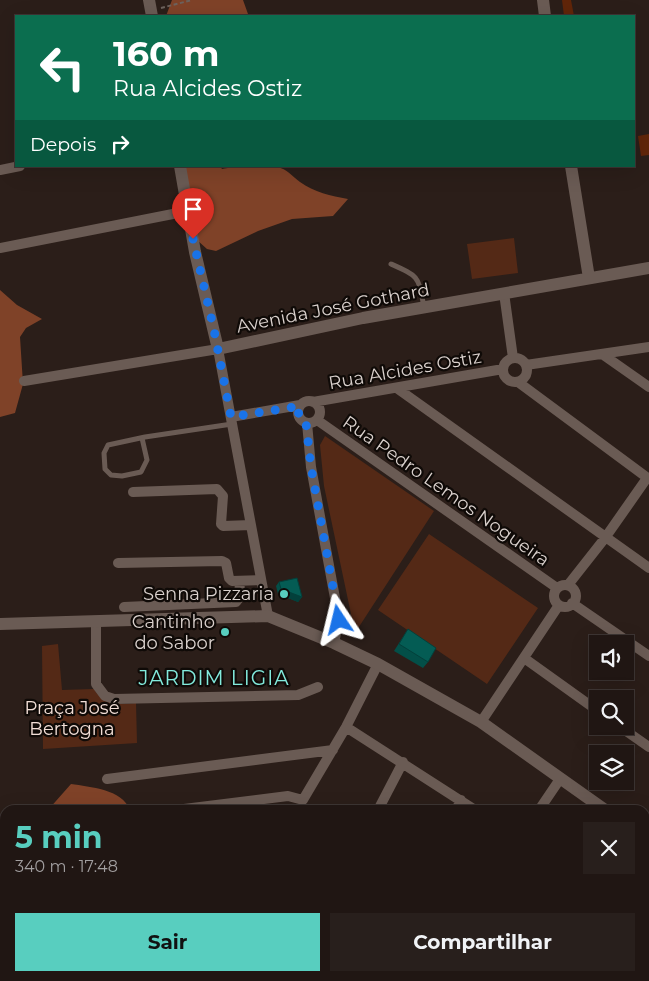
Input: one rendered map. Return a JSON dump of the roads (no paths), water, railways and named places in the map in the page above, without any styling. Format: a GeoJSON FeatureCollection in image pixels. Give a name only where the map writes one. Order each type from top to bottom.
{"type":"FeatureCollection","features":[{"type":"Feature","properties":{"kind":"street"},"geometry":{"type":"LineString","coordinates":[[543,0],[545,15]]}},
{"type":"Feature","properties":{"kind":"street"},"geometry":{"type":"LineString","coordinates":[[0,170],[15,167]]}},
{"type":"Feature","properties":{"kind":"street"},"geometry":{"type":"LineString","coordinates":[[180,167],[232,420],[268,616]]}},
{"type":"Feature","properties":{"kind":"street"},"geometry":{"type":"LineString","coordinates":[[570,167],[589,278]]}},
{"type":"Feature","properties":{"kind":"street"},"geometry":{"type":"LineString","coordinates":[[0,248],[188,211]]}},
{"type":"Feature","properties":{"kind":"street","name":"Avenida José Gothard"},"geometry":{"type":"LineString","coordinates":[[24,381],[218,349],[424,307],[649,268]]}},
{"type":"Feature","properties":{"kind":"street"},"geometry":{"type":"LineString","coordinates":[[504,293],[514,358]]}},
{"type":"Feature","properties":{"kind":"street"},"geometry":{"type":"LineString","coordinates":[[526,365],[649,347]]}},
{"type":"Feature","properties":{"kind":"street"},"geometry":{"type":"LineString","coordinates":[[602,354],[649,387]]}},
{"type":"Feature","properties":{"kind":"street"},"geometry":{"type":"LineString","coordinates":[[518,382],[527,373],[526,365],[521,359],[514,358],[506,362],[503,369],[507,380],[518,382],[648,478],[568,585]]}},
{"type":"Feature","properties":{"kind":"street","name":"Rua Alcides Ostiz"},"geometry":{"type":"LineString","coordinates":[[313,402],[398,389],[503,369]]}},
{"type":"Feature","properties":{"kind":"street"},"geometry":{"type":"LineString","coordinates":[[398,389],[649,568]]}},
{"type":"Feature","properties":{"kind":"street"},"geometry":{"type":"LineString","coordinates":[[232,420],[300,406],[306,401],[313,402],[320,410],[312,421],[311,467],[339,620],[334,642]]}},
{"type":"Feature","properties":{"kind":"street"},"geometry":{"type":"LineString","coordinates":[[300,406],[298,416],[312,421]]}},
{"type":"Feature","properties":{"kind":"street","name":"Rua Pedro Lemos Nogueira"},"geometry":{"type":"LineString","coordinates":[[312,421],[557,588]]}},
{"type":"Feature","properties":{"kind":"street"},"geometry":{"type":"LineString","coordinates":[[133,492],[217,489],[223,496],[221,524],[223,526],[251,525]]}},
{"type":"Feature","properties":{"kind":"street"},"geometry":{"type":"LineString","coordinates":[[118,563],[222,561],[226,563],[229,578],[232,581],[261,580]]}},
{"type":"Feature","properties":{"kind":"street"},"geometry":{"type":"LineString","coordinates":[[124,607],[236,602],[239,598],[240,581]]}},
{"type":"Feature","properties":{"kind":"street"},"geometry":{"type":"LineString","coordinates":[[561,585],[568,585],[575,594],[572,603],[566,607],[559,605],[554,597],[557,588],[561,585]]}},
{"type":"Feature","properties":{"kind":"street"},"geometry":{"type":"LineString","coordinates":[[572,603],[649,656]]}},
{"type":"Feature","properties":{"kind":"street"},"geometry":{"type":"LineString","coordinates":[[481,722],[559,605]]}},
{"type":"Feature","properties":{"kind":"street"},"geometry":{"type":"LineString","coordinates":[[0,624],[268,616],[334,642],[378,664],[481,722],[598,805]]}},
{"type":"Feature","properties":{"kind":"street"},"geometry":{"type":"LineString","coordinates":[[96,622],[96,684],[105,696],[114,699],[298,695],[318,687]]}},
{"type":"Feature","properties":{"kind":"street"},"geometry":{"type":"LineString","coordinates":[[524,658],[589,705]]}},
{"type":"Feature","properties":{"kind":"street"},"geometry":{"type":"LineString","coordinates":[[300,805],[346,727],[378,664]]}},
{"type":"Feature","properties":{"kind":"street"},"geometry":{"type":"LineString","coordinates":[[346,727],[468,805]]}},
{"type":"Feature","properties":{"kind":"street"},"geometry":{"type":"LineString","coordinates":[[632,735],[649,747]]}},
{"type":"Feature","properties":{"kind":"street"},"geometry":{"type":"LineString","coordinates":[[107,779],[333,750]]}},
{"type":"Feature","properties":{"kind":"street"},"geometry":{"type":"LineString","coordinates":[[381,805],[403,762]]}},
{"type":"Feature","properties":{"kind":"street"},"geometry":{"type":"LineString","coordinates":[[543,805],[560,779]]}},
{"type":"Feature","properties":{"kind":"street"},"geometry":{"type":"LineString","coordinates":[[216,805],[288,796],[303,800]]}},
{"type":"Feature","properties":{"kind":"street"},"geometry":{"type":"LineString","coordinates":[[458,805],[461,800]]}},
{"type":"Feature","properties":{"kind":"lane"},"geometry":{"type":"LineString","coordinates":[[391,264],[413,273],[419,279],[424,307]]}},
{"type":"Feature","properties":{"kind":"lane"},"geometry":{"type":"LineString","coordinates":[[142,438],[147,460],[141,472],[122,476],[111,475],[105,469],[104,453],[108,445],[142,438],[232,420]]}},
{"type":"Feature","properties":{"kind":"place","name":"Senna Pizzaria"},"geometry":{"type":"Point","coordinates":[284,594]}},
{"type":"Feature","properties":{"kind":"place","name":"Cantinho do Sabor"},"geometry":{"type":"Point","coordinates":[225,632]}},
{"type":"Feature","properties":{"kind":"district","name":"JARDIM LIGIA"},"geometry":{"type":"Point","coordinates":[214,678]}},
{"type":"Feature","properties":{"kind":"park label","name":"Praça José Bertogna"},"geometry":{"type":"Point","coordinates":[72,718]}}]}
